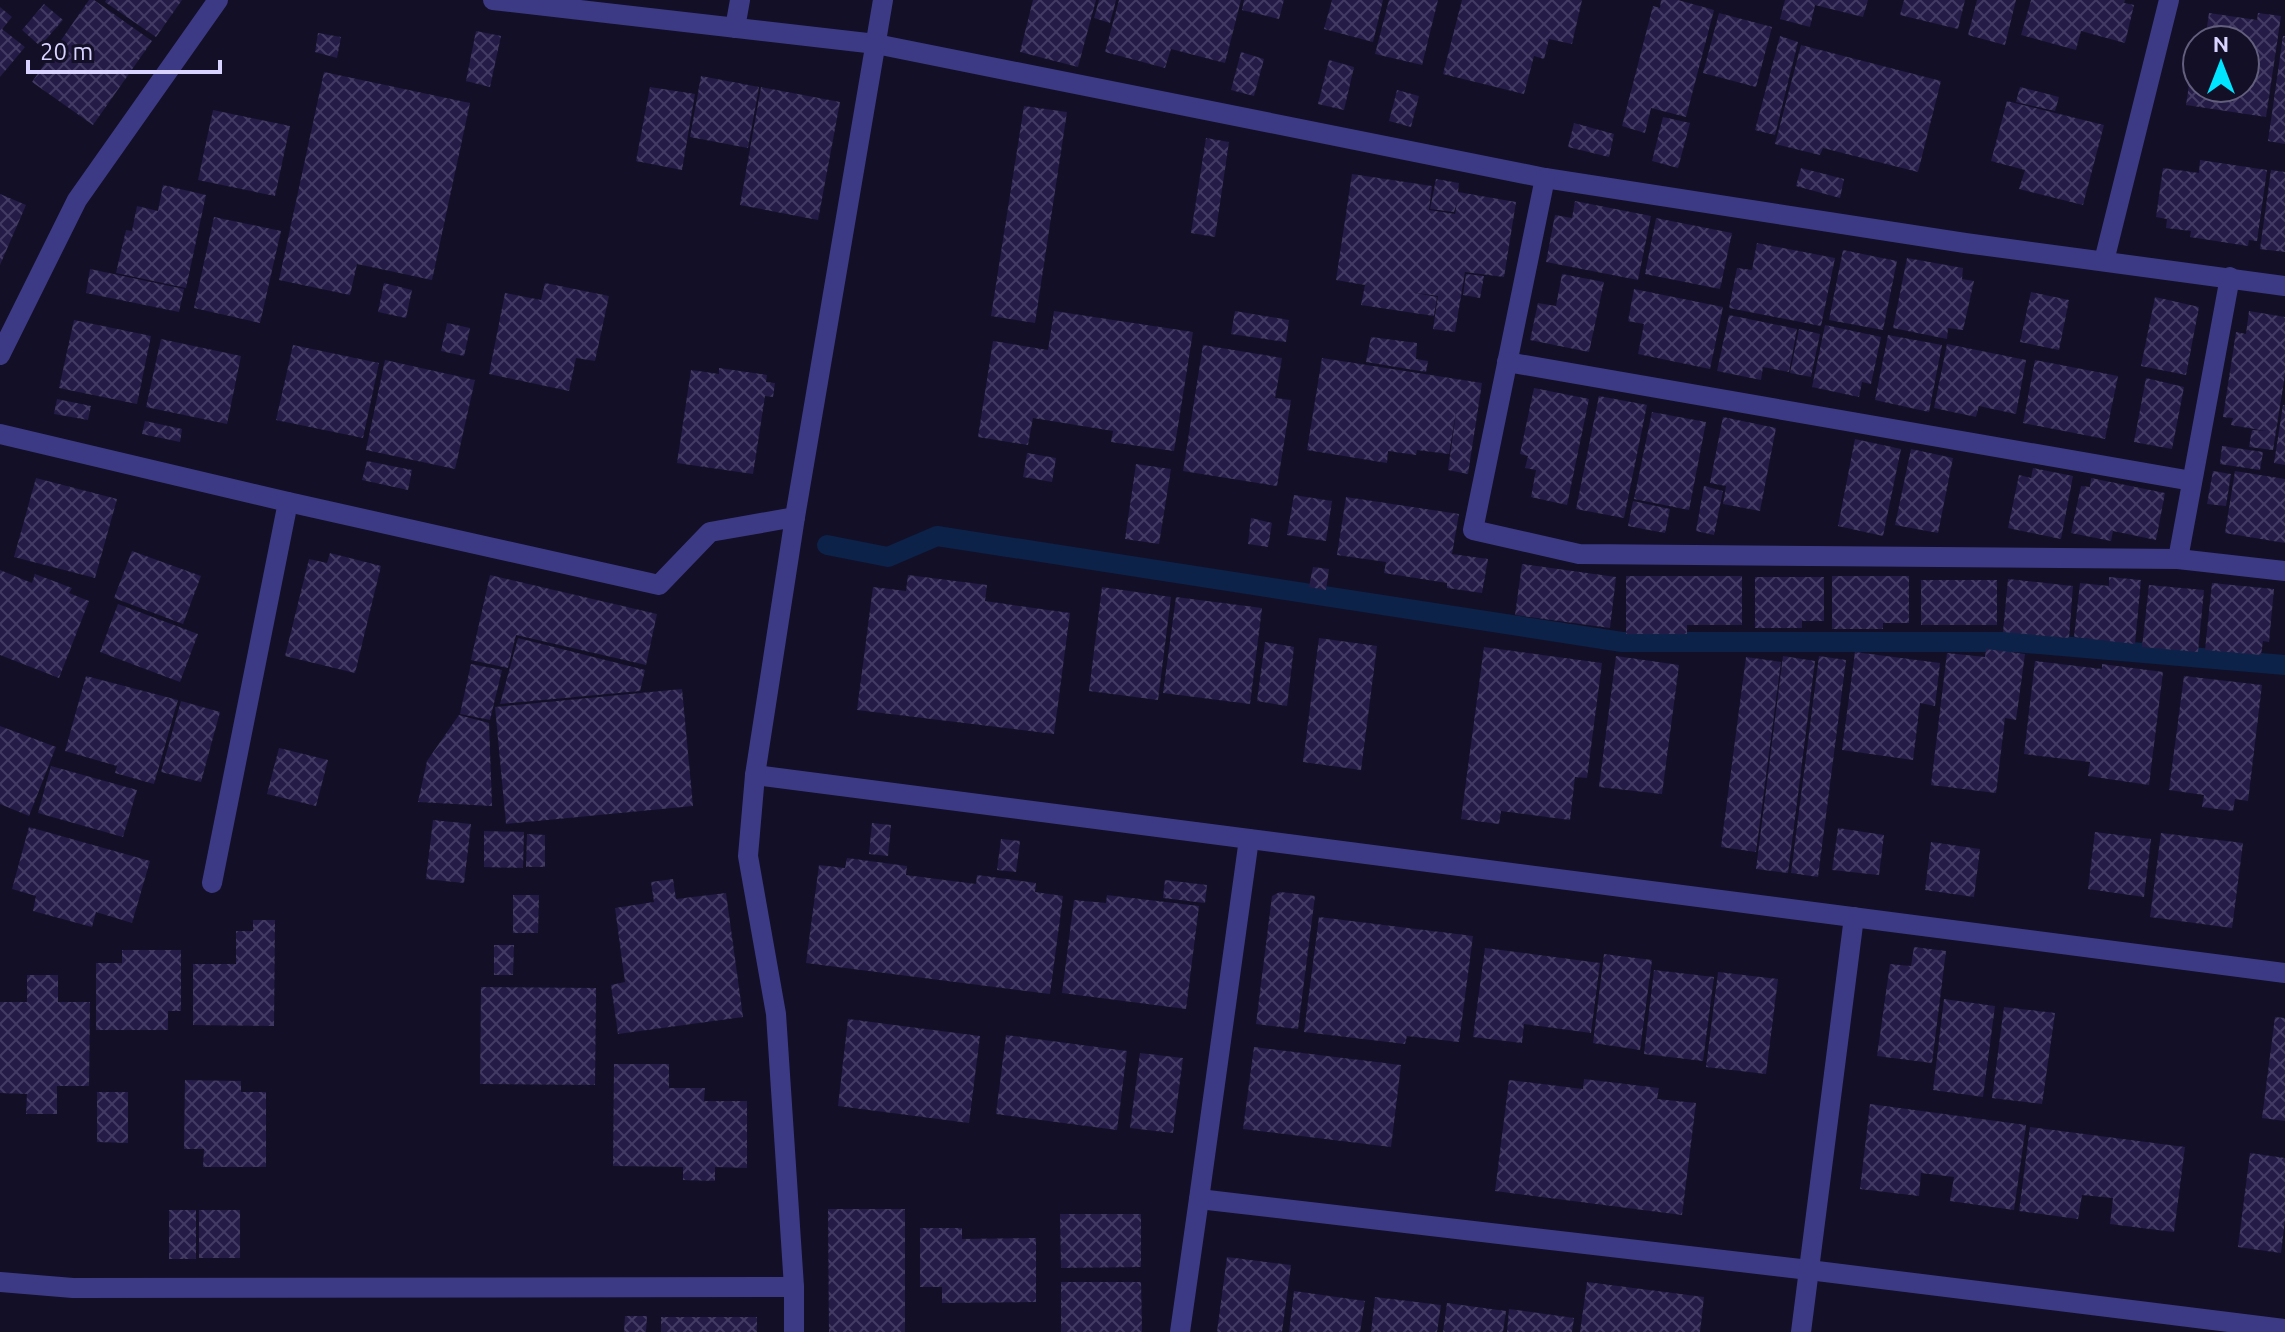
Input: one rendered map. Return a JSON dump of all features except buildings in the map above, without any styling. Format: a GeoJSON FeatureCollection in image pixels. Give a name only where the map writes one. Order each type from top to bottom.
{"type":"FeatureCollection","features":[{"type":"Feature","properties":{"kind":"street"},"geometry":{"type":"LineString","coordinates":[[0,355],[77,200],[218,0]]}},
{"type":"Feature","properties":{"kind":"street"},"geometry":{"type":"LineString","coordinates":[[493,0],[876,44],[1545,178],[1965,243],[2285,286]]}},
{"type":"Feature","properties":{"kind":"street"},"geometry":{"type":"LineString","coordinates":[[735,28],[740,0]]}},
{"type":"Feature","properties":{"kind":"street"},"geometry":{"type":"LineString","coordinates":[[794,1332],[794,1287],[776,1014],[748,856],[755,775],[795,517],[883,0]]}},
{"type":"Feature","properties":{"kind":"street"},"geometry":{"type":"LineString","coordinates":[[2104,261],[2169,0]]}},
{"type":"Feature","properties":{"kind":"street"},"geometry":{"type":"LineString","coordinates":[[1545,178],[1473,530],[1579,554],[2178,559],[2285,571]]}},
{"type":"Feature","properties":{"kind":"street"},"geometry":{"type":"LineString","coordinates":[[2178,559],[2230,277]]}},
{"type":"Feature","properties":{"kind":"street"},"geometry":{"type":"LineString","coordinates":[[1507,362],[2192,481]]}},
{"type":"Feature","properties":{"kind":"street"},"geometry":{"type":"LineString","coordinates":[[0,434],[659,585],[710,532],[795,517]]}},
{"type":"Feature","properties":{"kind":"street"},"geometry":{"type":"LineString","coordinates":[[212,883],[288,502]]}},
{"type":"Feature","properties":{"kind":"street"},"geometry":{"type":"LineString","coordinates":[[755,775],[2285,973]]}},
{"type":"Feature","properties":{"kind":"street"},"geometry":{"type":"LineString","coordinates":[[1180,1332],[1249,839]]}},
{"type":"Feature","properties":{"kind":"street"},"geometry":{"type":"LineString","coordinates":[[1801,1332],[1854,917]]}},
{"type":"Feature","properties":{"kind":"street"},"geometry":{"type":"LineString","coordinates":[[1199,1199],[2285,1329]]}},
{"type":"Feature","properties":{"kind":"street"},"geometry":{"type":"LineString","coordinates":[[0,1282],[73,1288],[794,1287]]}},
{"type":"Feature","properties":{"kind":"waterway"},"geometry":{"type":"LineString","coordinates":[[827,545],[888,557],[937,536],[1622,642],[2014,642],[2285,665]]}}]}
